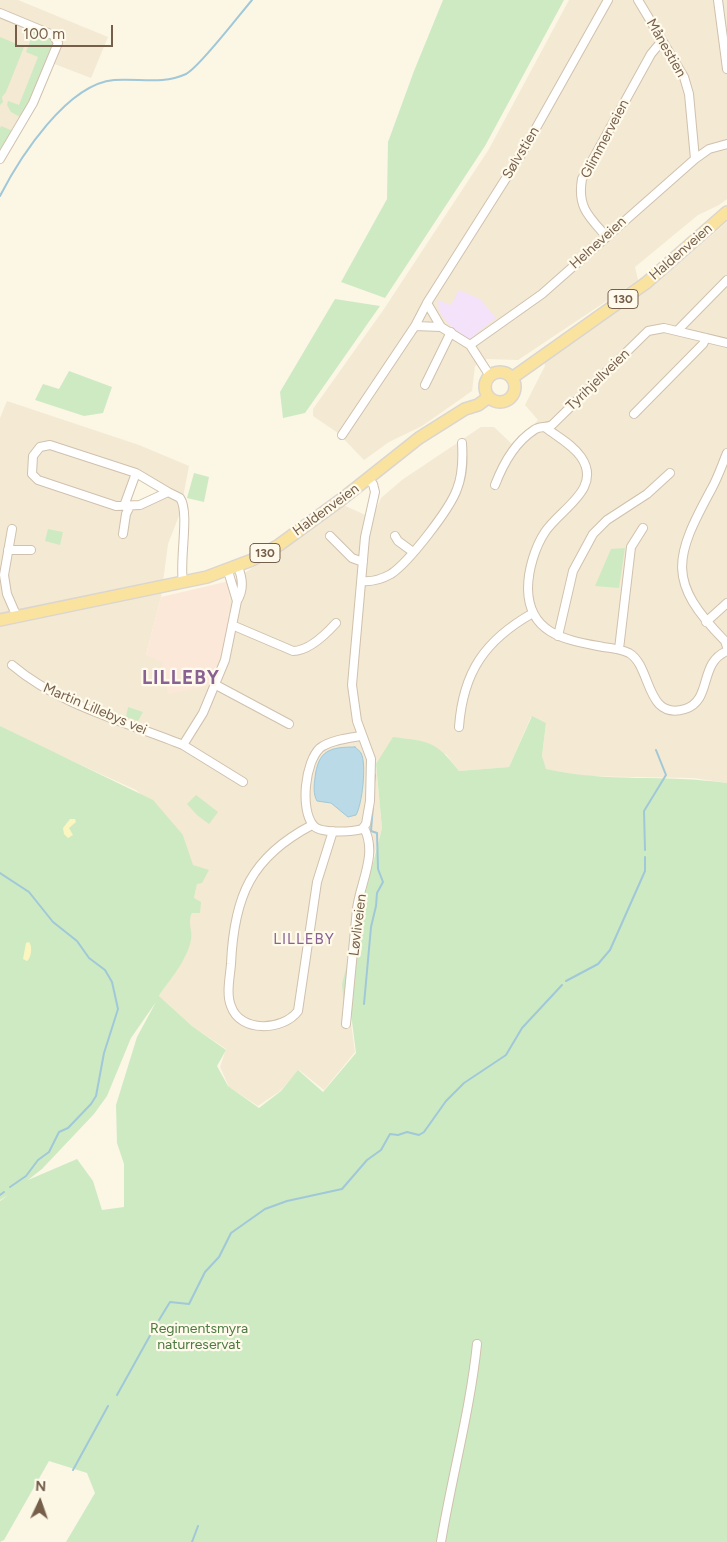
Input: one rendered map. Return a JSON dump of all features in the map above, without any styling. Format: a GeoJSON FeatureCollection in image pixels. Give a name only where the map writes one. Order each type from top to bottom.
{"type":"FeatureCollection","features":[{"type":"Feature","properties":{"kind":"main road","name":"Haldenveien"},"geometry":{"type":"LineString","coordinates":[[512,378],[646,283],[727,212]]}},
{"type":"Feature","properties":{"kind":"main road"},"geometry":{"type":"LineString","coordinates":[[499,372],[512,378],[515,388],[511,397],[501,402],[489,397],[485,386],[490,376],[499,372]]}},
{"type":"Feature","properties":{"kind":"main road","name":"Haldenveien"},"geometry":{"type":"LineString","coordinates":[[0,620],[183,582],[233,569],[279,545],[368,480],[418,438],[465,409],[478,405],[489,397]]}},
{"type":"Feature","properties":{"kind":"street","name":"Sølvstien"},"geometry":{"type":"LineString","coordinates":[[342,435],[415,326],[522,153],[608,0]]}},
{"type":"Feature","properties":{"kind":"street","name":"Månestien"},"geometry":{"type":"LineString","coordinates":[[638,0],[643,6],[661,42],[684,77],[689,94],[695,159]]}},
{"type":"Feature","properties":{"kind":"street"},"geometry":{"type":"LineString","coordinates":[[718,0],[727,69]]}},
{"type":"Feature","properties":{"kind":"street"},"geometry":{"type":"LineString","coordinates":[[0,13],[53,34],[58,43],[33,103],[0,159]]}},
{"type":"Feature","properties":{"kind":"street","name":"Glimmerveien"},"geometry":{"type":"LineString","coordinates":[[606,236],[582,205],[580,195],[582,179],[652,54],[661,42]]}},
{"type":"Feature","properties":{"kind":"street","name":"Helneveien"},"geometry":{"type":"LineString","coordinates":[[470,345],[542,294],[695,159],[710,149],[727,144]]}},
{"type":"Feature","properties":{"kind":"street"},"geometry":{"type":"LineString","coordinates":[[677,331],[727,280]]}},
{"type":"Feature","properties":{"kind":"street"},"geometry":{"type":"LineString","coordinates":[[428,303],[441,327]]}},
{"type":"Feature","properties":{"kind":"street"},"geometry":{"type":"LineString","coordinates":[[415,326],[441,327],[451,332],[470,345],[490,376]]}},
{"type":"Feature","properties":{"kind":"street","name":"Tyrihjellveien"},"geometry":{"type":"LineString","coordinates":[[495,485],[502,465],[510,454],[534,430],[546,428],[648,332],[659,327],[727,343]]}},
{"type":"Feature","properties":{"kind":"street"},"geometry":{"type":"LineString","coordinates":[[424,385],[451,332]]}},
{"type":"Feature","properties":{"kind":"street"},"geometry":{"type":"LineString","coordinates":[[634,414],[703,344],[706,338]]}},
{"type":"Feature","properties":{"kind":"street"},"geometry":{"type":"LineString","coordinates":[[546,428],[577,452],[585,463],[587,478],[580,496],[550,526],[536,551],[528,587],[533,613],[542,626],[558,636],[632,655],[640,664],[656,702],[676,710],[687,708],[698,700],[709,668],[718,656],[727,651]]}},
{"type":"Feature","properties":{"kind":"street"},"geometry":{"type":"LineString","coordinates":[[362,581],[375,580],[390,574],[402,566],[446,509],[457,489],[462,473],[462,443]]}},
{"type":"Feature","properties":{"kind":"street"},"geometry":{"type":"LineString","coordinates":[[168,492],[140,505],[116,506],[38,480],[32,474],[34,456],[40,447],[50,445],[136,472],[180,498],[185,509],[181,564],[183,582]]}},
{"type":"Feature","properties":{"kind":"street"},"geometry":{"type":"LineString","coordinates":[[727,453],[718,476],[694,520],[683,552],[685,585],[691,599],[706,622],[725,641],[727,647]]}},
{"type":"Feature","properties":{"kind":"street"},"geometry":{"type":"LineString","coordinates":[[123,534],[127,506],[136,472]]}},
{"type":"Feature","properties":{"kind":"street"},"geometry":{"type":"LineString","coordinates":[[558,636],[573,570],[593,534],[607,520],[647,494],[670,472]]}},
{"type":"Feature","properties":{"kind":"street"},"geometry":{"type":"LineString","coordinates":[[361,736],[322,747],[312,759],[306,779],[306,802],[312,825],[320,829],[332,831],[364,828],[370,801],[371,759],[361,736],[352,685],[367,526],[375,492],[373,484],[368,480]]}},
{"type":"Feature","properties":{"kind":"street"},"geometry":{"type":"LineString","coordinates":[[618,650],[631,547],[643,528]]}},
{"type":"Feature","properties":{"kind":"street"},"geometry":{"type":"LineString","coordinates":[[12,529],[4,575],[7,594],[17,617]]}},
{"type":"Feature","properties":{"kind":"street"},"geometry":{"type":"LineString","coordinates":[[330,536],[352,558],[363,562]]}},
{"type":"Feature","properties":{"kind":"street"},"geometry":{"type":"LineString","coordinates":[[395,536],[398,541],[413,552]]}},
{"type":"Feature","properties":{"kind":"street"},"geometry":{"type":"LineString","coordinates":[[8,550],[31,550]]}},
{"type":"Feature","properties":{"kind":"street"},"geometry":{"type":"LineString","coordinates":[[183,745],[203,713],[225,660],[237,600],[233,569]]}},
{"type":"Feature","properties":{"kind":"street"},"geometry":{"type":"LineString","coordinates":[[706,622],[727,603]]}},
{"type":"Feature","properties":{"kind":"street"},"geometry":{"type":"LineString","coordinates":[[458,727],[460,709],[467,684],[478,661],[496,638],[533,613]]}},
{"type":"Feature","properties":{"kind":"street"},"geometry":{"type":"LineString","coordinates":[[232,624],[293,651],[300,651],[336,623]]}},
{"type":"Feature","properties":{"kind":"street","name":"Martin Lillebys vei"},"geometry":{"type":"LineString","coordinates":[[11,677],[14,667],[37,684],[62,698],[183,745],[242,782]]}},
{"type":"Feature","properties":{"kind":"street"},"geometry":{"type":"LineString","coordinates":[[216,685],[289,724]]}},
{"type":"Feature","properties":{"kind":"street"},"geometry":{"type":"LineString","coordinates":[[312,825],[285,840],[273,850],[255,870],[243,893],[232,947],[229,998],[232,1009],[246,1022],[266,1026],[276,1025],[291,1020],[298,1011],[318,882],[332,831]]}},
{"type":"Feature","properties":{"kind":"street","name":"Løvliveien"},"geometry":{"type":"LineString","coordinates":[[346,1024],[357,908],[368,864],[368,840],[364,828]]}},
{"type":"Feature","properties":{"kind":"street"},"geometry":{"type":"LineString","coordinates":[[441,1542],[447,1501],[463,1434],[477,1344]]}},
{"type":"Feature","properties":{"kind":"shaded area"},"geometry":{"type":"Polygon","coordinates":[[[0,0],[18,0],[108,37],[91,78],[52,63],[0,161],[0,0]]]}},
{"type":"Feature","properties":{"kind":"shaded area"},"geometry":{"type":"Polygon","coordinates":[[[569,0],[727,0],[727,199],[698,215],[635,267],[638,280],[518,360],[487,359],[475,366],[472,391],[422,426],[389,442],[364,460],[338,433],[313,416],[313,409],[384,309],[489,149],[569,0]]]}},
{"type":"Feature","properties":{"kind":"shaded area"},"geometry":{"type":"Polygon","coordinates":[[[727,222],[727,783],[693,778],[577,776],[545,769],[542,756],[546,723],[531,717],[509,767],[459,771],[446,754],[376,764],[382,828],[360,906],[351,993],[351,1023],[355,1052],[324,1090],[299,1070],[280,1091],[258,1106],[229,1087],[220,1067],[226,1049],[192,1026],[159,996],[185,957],[191,939],[189,920],[192,913],[199,913],[194,898],[197,883],[183,835],[136,790],[4,730],[0,726],[0,418],[7,401],[139,445],[189,466],[180,513],[168,544],[161,597],[146,655],[227,632],[231,583],[341,504],[372,518],[381,498],[402,480],[481,427],[494,427],[514,446],[538,420],[525,405],[545,366],[544,360],[644,293],[727,222]],[[137,474],[125,505],[138,506],[166,492],[137,474]]]}},
{"type":"Feature","properties":{"kind":"shaded area"},"geometry":{"type":"Polygon","coordinates":[[[459,290],[480,299],[496,318],[477,333],[474,339],[470,340],[452,328],[439,312],[438,300],[451,305],[459,290]]]}},
{"type":"Feature","properties":{"kind":"shaded area"},"geometry":{"type":"Polygon","coordinates":[[[225,582],[231,583],[227,632],[223,656],[214,684],[168,694],[162,662],[146,655],[161,597],[225,582]]]}},
{"type":"Feature","properties":{"kind":"green space"},"geometry":{"type":"Polygon","coordinates":[[[443,0],[564,0],[485,146],[385,298],[341,282],[387,199],[388,142],[443,0]]]}},
{"type":"Feature","properties":{"kind":"green space"},"geometry":{"type":"Polygon","coordinates":[[[34,31],[51,38],[54,45],[33,96],[20,117],[11,112],[7,105],[8,101],[19,105],[38,57],[26,52],[34,31]]]}},
{"type":"Feature","properties":{"kind":"green space"},"geometry":{"type":"Polygon","coordinates":[[[0,37],[24,47],[6,92],[2,97],[3,102],[0,105],[0,37]]]}},
{"type":"Feature","properties":{"kind":"green space"},"geometry":{"type":"Polygon","coordinates":[[[1,126],[13,131],[0,152],[0,128],[1,126]]]}},
{"type":"Feature","properties":{"kind":"green space"},"geometry":{"type":"Polygon","coordinates":[[[335,299],[380,306],[305,413],[283,418],[280,392],[335,299]]]}},
{"type":"Feature","properties":{"kind":"green space"},"geometry":{"type":"Polygon","coordinates":[[[69,371],[112,387],[103,413],[84,416],[35,400],[43,384],[59,389],[69,371]]]}},
{"type":"Feature","properties":{"kind":"green space"},"geometry":{"type":"Polygon","coordinates":[[[194,473],[209,477],[204,502],[187,498],[194,473]]]}},
{"type":"Feature","properties":{"kind":"green space"},"geometry":{"type":"Polygon","coordinates":[[[48,529],[63,532],[60,545],[45,541],[48,529]]]}},
{"type":"Feature","properties":{"kind":"green space"},"geometry":{"type":"Polygon","coordinates":[[[625,548],[619,588],[595,586],[611,549],[625,548]]]}},
{"type":"Feature","properties":{"kind":"green space"},"geometry":{"type":"Polygon","coordinates":[[[128,707],[143,712],[138,721],[126,717],[128,707]]]}},
{"type":"Feature","properties":{"kind":"green space","name":"Regimentsmyra naturreservat"},"geometry":{"type":"Polygon","coordinates":[[[532,716],[546,723],[542,756],[546,769],[591,776],[704,780],[727,783],[727,1542],[66,1542],[95,1493],[87,1473],[49,1461],[4,1540],[0,1542],[0,1201],[8,1195],[0,1200],[0,726],[153,800],[183,835],[193,865],[209,870],[202,883],[197,884],[194,898],[201,902],[200,913],[192,913],[189,948],[159,996],[192,1026],[226,1050],[217,1066],[228,1086],[259,1108],[281,1091],[298,1070],[323,1092],[356,1053],[351,1014],[344,1006],[342,984],[382,828],[376,764],[393,737],[431,744],[444,753],[459,771],[509,767],[532,716]],[[156,1002],[131,1038],[107,1096],[94,1114],[42,1169],[28,1180],[77,1159],[93,1181],[102,1210],[124,1207],[124,1164],[117,1143],[116,1105],[137,1037],[156,1002]]]}},
{"type":"Feature","properties":{"kind":"green space"},"geometry":{"type":"Polygon","coordinates":[[[196,795],[218,812],[209,824],[187,804],[196,795]]]}},
{"type":"Feature","properties":{"kind":"sand"},"geometry":{"type":"Polygon","coordinates":[[[70,819],[75,819],[76,822],[69,828],[73,835],[68,838],[64,834],[63,828],[70,819]]]}},
{"type":"Feature","properties":{"kind":"sand"},"geometry":{"type":"Polygon","coordinates":[[[29,942],[31,952],[30,958],[27,961],[23,959],[26,943],[29,942]]]}},
{"type":"Feature","properties":{"kind":"water"},"geometry":{"type":"Polygon","coordinates":[[[355,747],[361,752],[363,758],[363,784],[356,815],[348,817],[331,803],[317,801],[314,784],[319,761],[322,756],[332,749],[355,747]]]}},
{"type":"Feature","properties":{"kind":"waterway"},"geometry":{"type":"LineString","coordinates":[[0,196],[32,143],[63,108],[79,94],[96,85],[114,80],[159,80],[186,74],[209,52],[252,0]]}},
{"type":"Feature","properties":{"kind":"waterway"},"geometry":{"type":"LineString","coordinates":[[645,850],[644,811],[666,775],[656,750]]}},
{"type":"Feature","properties":{"kind":"waterway"},"geometry":{"type":"LineString","coordinates":[[374,783],[375,775]]}},
{"type":"Feature","properties":{"kind":"waterway"},"geometry":{"type":"LineString","coordinates":[[364,1004],[371,927],[377,893],[383,882],[378,869],[377,833],[371,831],[373,805]]}},
{"type":"Feature","properties":{"kind":"waterway"},"geometry":{"type":"LineString","coordinates":[[566,981],[598,964],[610,950],[645,871],[645,857]]}},
{"type":"Feature","properties":{"kind":"waterway"},"geometry":{"type":"LineString","coordinates":[[0,873],[29,892],[53,922],[77,941],[89,958],[105,970],[112,982],[118,1009],[104,1053],[96,1096],[91,1104],[68,1128],[59,1132],[49,1152],[38,1160],[26,1176],[10,1187]]}},
{"type":"Feature","properties":{"kind":"waterway"},"geometry":{"type":"LineString","coordinates":[[159,1320],[170,1302],[189,1304],[205,1272],[219,1257],[231,1233],[265,1209],[287,1201],[342,1189],[367,1160],[381,1150],[390,1134],[398,1135],[407,1132],[419,1135],[424,1132],[446,1101],[464,1083],[506,1055],[522,1028],[562,985]]}},
{"type":"Feature","properties":{"kind":"waterway"},"geometry":{"type":"LineString","coordinates":[[0,1195],[4,1192]]}},
{"type":"Feature","properties":{"kind":"waterway"},"geometry":{"type":"LineString","coordinates":[[117,1395],[152,1332]]}},
{"type":"Feature","properties":{"kind":"waterway"},"geometry":{"type":"LineString","coordinates":[[73,1470],[108,1406]]}},
{"type":"Feature","properties":{"kind":"waterway"},"geometry":{"type":"LineString","coordinates":[[192,1542],[198,1526]]}},
{"type":"Feature","properties":{"kind":"district","name":"LILLEBY"},"geometry":{"type":"Point","coordinates":[181,678]}},
{"type":"Feature","properties":{"kind":"district","name":"LILLEBY"},"geometry":{"type":"Point","coordinates":[304,940]}}]}
